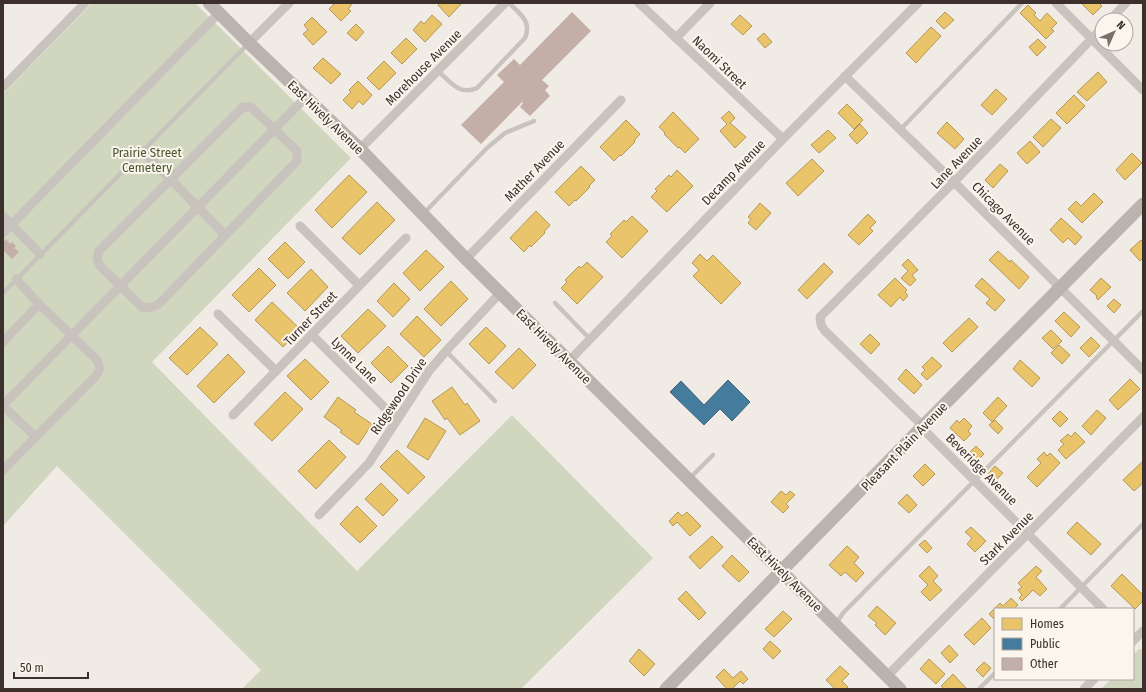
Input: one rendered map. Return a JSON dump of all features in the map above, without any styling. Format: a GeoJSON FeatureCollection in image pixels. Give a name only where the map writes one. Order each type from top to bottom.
{"type":"FeatureCollection","features":[{"type":"Feature","properties":{"kind":"street"},"geometry":{"type":"LineString","coordinates":[[3,87],[85,3]]}},
{"type":"Feature","properties":{"kind":"street","name":"East Hively Avenue"},"geometry":{"type":"LineString","coordinates":[[209,3],[360,149],[466,259],[900,689]]}},
{"type":"Feature","properties":{"kind":"street"},"geometry":{"type":"LineString","coordinates":[[249,43],[289,3]]}},
{"type":"Feature","properties":{"kind":"street","name":"Morehouse Avenue"},"geometry":{"type":"LineString","coordinates":[[360,149],[504,3]]}},
{"type":"Feature","properties":{"kind":"street","name":"Naomi Street"},"geometry":{"type":"LineString","coordinates":[[640,3],[783,139]]}},
{"type":"Feature","properties":{"kind":"street"},"geometry":{"type":"LineString","coordinates":[[676,38],[710,3]]}},
{"type":"Feature","properties":{"kind":"street","name":"Decamp Avenue"},"geometry":{"type":"LineString","coordinates":[[569,361],[783,139],[918,3]]}},
{"type":"Feature","properties":{"kind":"street"},"geometry":{"type":"LineString","coordinates":[[1056,3],[1143,90]]}},
{"type":"Feature","properties":{"kind":"street"},"geometry":{"type":"LineString","coordinates":[[1118,12],[1126,3]]}},
{"type":"Feature","properties":{"kind":"street"},"geometry":{"type":"LineString","coordinates":[[3,233],[219,13]]}},
{"type":"Feature","properties":{"kind":"street","name":"Lane Avenue"},"geometry":{"type":"LineString","coordinates":[[826,311],[954,182],[1092,38]]}},
{"type":"Feature","properties":{"kind":"street","name":"Chicago Avenue"},"geometry":{"type":"LineString","coordinates":[[845,76],[1143,370]]}},
{"type":"Feature","properties":{"kind":"street"},"geometry":{"type":"LineString","coordinates":[[36,437],[3,405],[306,97]]}},
{"type":"Feature","properties":{"kind":"street","name":"Mather Avenue"},"geometry":{"type":"LineString","coordinates":[[466,259],[621,100]]}},
{"type":"Feature","properties":{"kind":"street"},"geometry":{"type":"LineString","coordinates":[[243,107],[251,107],[273,130],[297,151],[297,161],[159,304],[150,308],[142,308],[100,266],[97,259],[99,251],[243,107]]}},
{"type":"Feature","properties":{"kind":"street"},"geometry":{"type":"LineString","coordinates":[[143,151],[225,235]]}},
{"type":"Feature","properties":{"kind":"street","name":"Pleasant Plain Avenue"},"geometry":{"type":"LineString","coordinates":[[666,689],[1143,204]]}},
{"type":"Feature","properties":{"kind":"street"},"geometry":{"type":"LineString","coordinates":[[3,216],[40,254]]}},
{"type":"Feature","properties":{"kind":"street"},"geometry":{"type":"LineString","coordinates":[[300,226],[359,285]]}},
{"type":"Feature","properties":{"kind":"street","name":"Turner Street"},"geometry":{"type":"LineString","coordinates":[[233,415],[406,238]]}},
{"type":"Feature","properties":{"kind":"street"},"geometry":{"type":"LineString","coordinates":[[3,470],[96,376],[100,368],[97,360],[39,304],[16,279]]}},
{"type":"Feature","properties":{"kind":"street","name":"Ridgewood Drive"},"geometry":{"type":"LineString","coordinates":[[320,515],[368,463],[429,371],[500,293]]}},
{"type":"Feature","properties":{"kind":"street"},"geometry":{"type":"LineString","coordinates":[[3,342],[39,304]]}},
{"type":"Feature","properties":{"kind":"street","name":"Beveridge Avenue"},"geometry":{"type":"LineString","coordinates":[[826,311],[820,317],[825,331],[923,426],[927,433],[1102,608]]}},
{"type":"Feature","properties":{"kind":"street"},"geometry":{"type":"LineString","coordinates":[[218,314],[276,371]]}},
{"type":"Feature","properties":{"kind":"street","name":"Lynne Lane"},"geometry":{"type":"LineString","coordinates":[[312,335],[386,409],[398,418]]}},
{"type":"Feature","properties":{"kind":"street","name":"Stark Avenue"},"geometry":{"type":"LineString","coordinates":[[887,676],[1143,417]]}},
{"type":"Feature","properties":{"kind":"street"},"geometry":{"type":"LineString","coordinates":[[1134,639],[1143,631]]}},
{"type":"Feature","properties":{"kind":"street"},"geometry":{"type":"LineString","coordinates":[[1084,689],[1093,680]]}},
{"type":"Feature","properties":{"kind":"lane"},"geometry":{"type":"LineString","coordinates":[[438,71],[457,88],[470,91],[477,88],[525,38],[528,31],[528,24],[509,3]]}},
{"type":"Feature","properties":{"kind":"lane"},"geometry":{"type":"LineString","coordinates":[[900,130],[1022,3]]}},
{"type":"Feature","properties":{"kind":"lane"},"geometry":{"type":"LineString","coordinates":[[3,292],[249,43]]}},
{"type":"Feature","properties":{"kind":"lane"},"geometry":{"type":"LineString","coordinates":[[423,214],[487,148],[505,133],[534,122]]}},
{"type":"Feature","properties":{"kind":"lane"},"geometry":{"type":"LineString","coordinates":[[555,303],[590,338]]}},
{"type":"Feature","properties":{"kind":"lane"},"geometry":{"type":"LineString","coordinates":[[835,624],[843,613],[1143,311]]}},
{"type":"Feature","properties":{"kind":"lane"},"geometry":{"type":"LineString","coordinates":[[446,351],[495,401]]}},
{"type":"Feature","properties":{"kind":"lane"},"geometry":{"type":"LineString","coordinates":[[689,479],[713,455]]}},
{"type":"Feature","properties":{"kind":"lane"},"geometry":{"type":"LineString","coordinates":[[1061,608],[1143,524]]}},
{"type":"Feature","properties":{"kind":"lane"},"geometry":{"type":"LineString","coordinates":[[979,689],[994,674]]}},
{"type":"Feature","properties":{"kind":"green space","name":"Prairie Street Cemetery"},"geometry":{"type":"Polygon","coordinates":[[[92,3],[195,3],[351,158],[152,362],[357,571],[512,415],[653,558],[521,689],[242,689],[261,670],[57,466],[3,526],[3,94],[92,3]]]}},
{"type":"Feature","properties":{"kind":"green space"},"geometry":{"type":"Polygon","coordinates":[[[1139,649],[1143,649],[1143,686],[1141,689],[1101,689],[1110,680],[1134,680],[1134,654],[1139,649]]]}},
{"type":"Feature","properties":{"kind":"building: Homes"},"geometry":{"type":"Polygon","coordinates":[[[335,3],[353,3],[348,9],[351,11],[341,21],[329,9],[335,3]]]}},
{"type":"Feature","properties":{"kind":"building: Homes"},"geometry":{"type":"Polygon","coordinates":[[[440,3],[462,3],[449,17],[438,5],[440,3]]]}},
{"type":"Feature","properties":{"kind":"building: Homes"},"geometry":{"type":"Polygon","coordinates":[[[1081,3],[1099,3],[1102,6],[1094,12],[1093,15],[1081,3]]]}},
{"type":"Feature","properties":{"kind":"building: Homes"},"geometry":{"type":"Polygon","coordinates":[[[1028,5],[1036,13],[1034,15],[1040,21],[1047,13],[1057,23],[1051,29],[1054,31],[1046,39],[1020,13],[1028,5]]]}},
{"type":"Feature","properties":{"kind":"building: Homes"},"geometry":{"type":"Polygon","coordinates":[[[945,12],[954,20],[944,29],[936,21],[945,12]]]}},
{"type":"Feature","properties":{"kind":"building: Homes"},"geometry":{"type":"Polygon","coordinates":[[[432,15],[442,24],[425,42],[413,30],[421,21],[424,24],[432,15]]]}},
{"type":"Feature","properties":{"kind":"building: Homes"},"geometry":{"type":"Polygon","coordinates":[[[740,15],[752,26],[743,35],[731,24],[740,15]]]}},
{"type":"Feature","properties":{"kind":"building: Homes"},"geometry":{"type":"Polygon","coordinates":[[[312,17],[327,32],[313,45],[303,34],[308,30],[304,25],[312,17]]]}},
{"type":"Feature","properties":{"kind":"building: Homes"},"geometry":{"type":"Polygon","coordinates":[[[356,24],[364,32],[356,41],[347,33],[356,24]]]}},
{"type":"Feature","properties":{"kind":"building: Homes"},"geometry":{"type":"Polygon","coordinates":[[[931,27],[941,36],[916,63],[906,53],[931,27]]]}},
{"type":"Feature","properties":{"kind":"building: Homes"},"geometry":{"type":"Polygon","coordinates":[[[764,33],[772,42],[765,48],[757,39],[764,33]]]}},
{"type":"Feature","properties":{"kind":"building: Homes"},"geometry":{"type":"Polygon","coordinates":[[[406,38],[417,49],[402,64],[391,53],[406,38]]]}},
{"type":"Feature","properties":{"kind":"building: Homes"},"geometry":{"type":"Polygon","coordinates":[[[1038,39],[1046,47],[1037,56],[1029,47],[1038,39]]]}},
{"type":"Feature","properties":{"kind":"building: Homes"},"geometry":{"type":"Polygon","coordinates":[[[323,58],[341,74],[331,84],[313,68],[323,58]]]}},
{"type":"Feature","properties":{"kind":"building: Homes"},"geometry":{"type":"Polygon","coordinates":[[[384,61],[396,73],[379,90],[367,78],[384,61]]]}},
{"type":"Feature","properties":{"kind":"building: Homes"},"geometry":{"type":"Polygon","coordinates":[[[1098,72],[1107,82],[1087,101],[1077,92],[1098,72]]]}},
{"type":"Feature","properties":{"kind":"building: Homes"},"geometry":{"type":"Polygon","coordinates":[[[358,81],[372,95],[363,105],[359,101],[352,109],[343,100],[351,92],[349,90],[358,81]]]}},
{"type":"Feature","properties":{"kind":"building: Homes"},"geometry":{"type":"Polygon","coordinates":[[[996,89],[1007,99],[992,115],[981,105],[996,89]]]}},
{"type":"Feature","properties":{"kind":"building: Homes"},"geometry":{"type":"Polygon","coordinates":[[[1074,95],[1085,106],[1067,124],[1056,113],[1074,95]]]}},
{"type":"Feature","properties":{"kind":"building: Homes"},"geometry":{"type":"Polygon","coordinates":[[[847,104],[863,120],[854,129],[838,113],[847,104]]]}},
{"type":"Feature","properties":{"kind":"building: Homes"},"geometry":{"type":"Polygon","coordinates":[[[729,111],[735,118],[730,123],[746,137],[735,148],[720,131],[727,124],[721,118],[729,111]]]}},
{"type":"Feature","properties":{"kind":"building: Homes"},"geometry":{"type":"Polygon","coordinates":[[[673,112],[699,139],[685,153],[664,134],[665,133],[659,127],[673,112]]]}},
{"type":"Feature","properties":{"kind":"building: Homes"},"geometry":{"type":"Polygon","coordinates":[[[1051,119],[1061,128],[1043,147],[1033,137],[1051,119]]]}},
{"type":"Feature","properties":{"kind":"building: Homes"},"geometry":{"type":"Polygon","coordinates":[[[626,120],[640,134],[634,141],[635,142],[614,161],[600,147],[626,120]]]}},
{"type":"Feature","properties":{"kind":"building: Homes"},"geometry":{"type":"Polygon","coordinates":[[[947,122],[964,139],[955,149],[937,133],[947,122]]]}},
{"type":"Feature","properties":{"kind":"building: Homes"},"geometry":{"type":"Polygon","coordinates":[[[860,124],[868,133],[857,144],[849,135],[860,124]]]}},
{"type":"Feature","properties":{"kind":"building: Homes"},"geometry":{"type":"Polygon","coordinates":[[[828,130],[836,138],[819,153],[811,145],[828,130]]]}},
{"type":"Feature","properties":{"kind":"building: Homes"},"geometry":{"type":"Polygon","coordinates":[[[1030,141],[1040,152],[1027,164],[1017,153],[1030,141]]]}},
{"type":"Feature","properties":{"kind":"building: Homes"},"geometry":{"type":"Polygon","coordinates":[[[1132,153],[1142,163],[1125,180],[1116,170],[1132,153]]]}},
{"type":"Feature","properties":{"kind":"building: Homes"},"geometry":{"type":"Polygon","coordinates":[[[812,159],[824,171],[798,196],[786,183],[812,159]]]}},
{"type":"Feature","properties":{"kind":"building: Homes"},"geometry":{"type":"Polygon","coordinates":[[[1000,164],[1008,171],[993,188],[985,180],[1000,164]]]}},
{"type":"Feature","properties":{"kind":"building: Homes"},"geometry":{"type":"Polygon","coordinates":[[[581,166],[595,180],[576,201],[575,200],[569,206],[555,192],[581,166]]]}},
{"type":"Feature","properties":{"kind":"building: Homes"},"geometry":{"type":"Polygon","coordinates":[[[677,170],[693,186],[667,212],[651,197],[657,191],[655,189],[669,175],[671,177],[677,170]]]}},
{"type":"Feature","properties":{"kind":"building: Homes"},"geometry":{"type":"Polygon","coordinates":[[[349,175],[367,192],[332,228],[315,210],[349,175]]]}},
{"type":"Feature","properties":{"kind":"building: Homes"},"geometry":{"type":"Polygon","coordinates":[[[1094,193],[1103,202],[1082,223],[1068,209],[1076,201],[1081,206],[1094,193]]]}},
{"type":"Feature","properties":{"kind":"building: Homes"},"geometry":{"type":"Polygon","coordinates":[[[377,202],[395,220],[360,255],[342,238],[377,202]]]}},
{"type":"Feature","properties":{"kind":"building: Homes"},"geometry":{"type":"Polygon","coordinates":[[[760,203],[771,213],[756,230],[748,223],[751,219],[748,217],[760,203]]]}},
{"type":"Feature","properties":{"kind":"building: Homes"},"geometry":{"type":"Polygon","coordinates":[[[536,211],[550,225],[544,232],[545,233],[524,252],[510,238],[536,211]]]}},
{"type":"Feature","properties":{"kind":"building: Homes"},"geometry":{"type":"Polygon","coordinates":[[[868,214],[876,222],[870,228],[873,231],[859,245],[848,235],[868,214]]]}},
{"type":"Feature","properties":{"kind":"building: Homes"},"geometry":{"type":"Polygon","coordinates":[[[632,216],[648,231],[622,258],[606,242],[612,236],[610,234],[624,220],[626,222],[632,216]]]}},
{"type":"Feature","properties":{"kind":"building: Homes"},"geometry":{"type":"Polygon","coordinates":[[[1061,218],[1082,237],[1075,245],[1068,238],[1063,243],[1050,230],[1061,218]]]}},
{"type":"Feature","properties":{"kind":"building: Homes"},"geometry":{"type":"Polygon","coordinates":[[[1141,240],[1143,243],[1143,258],[1140,261],[1130,250],[1141,240]]]}},
{"type":"Feature","properties":{"kind":"building: Homes"},"geometry":{"type":"Polygon","coordinates":[[[285,242],[305,262],[288,279],[268,259],[285,242]]]}},
{"type":"Feature","properties":{"kind":"building: Homes"},"geometry":{"type":"Polygon","coordinates":[[[426,250],[444,267],[420,291],[403,273],[426,250]]]}},
{"type":"Feature","properties":{"kind":"building: Homes"},"geometry":{"type":"Polygon","coordinates":[[[998,251],[1010,262],[1011,260],[1029,277],[1019,289],[989,260],[998,251]]]}},
{"type":"Feature","properties":{"kind":"building: Homes"},"geometry":{"type":"Polygon","coordinates":[[[700,254],[707,261],[713,255],[741,283],[721,304],[693,276],[699,270],[692,263],[700,254]]]}},
{"type":"Feature","properties":{"kind":"building: Homes"},"geometry":{"type":"Polygon","coordinates":[[[908,259],[918,270],[912,275],[916,280],[910,286],[901,278],[908,271],[902,265],[908,259]]]}},
{"type":"Feature","properties":{"kind":"building: Homes"},"geometry":{"type":"Polygon","coordinates":[[[587,262],[603,277],[577,304],[561,288],[567,282],[565,280],[579,266],[581,268],[587,262]]]}},
{"type":"Feature","properties":{"kind":"building: Homes"},"geometry":{"type":"Polygon","coordinates":[[[824,263],[833,272],[807,299],[798,290],[824,263]]]}},
{"type":"Feature","properties":{"kind":"building: Homes"},"geometry":{"type":"Polygon","coordinates":[[[259,268],[276,285],[249,312],[232,295],[259,268]]]}},
{"type":"Feature","properties":{"kind":"building: Homes"},"geometry":{"type":"Polygon","coordinates":[[[311,269],[328,287],[305,311],[287,293],[311,269]]]}},
{"type":"Feature","properties":{"kind":"building: Homes"},"geometry":{"type":"Polygon","coordinates":[[[895,278],[907,290],[905,292],[908,296],[903,301],[900,297],[891,307],[878,295],[895,278]]]}},
{"type":"Feature","properties":{"kind":"building: Homes"},"geometry":{"type":"Polygon","coordinates":[[[982,278],[1005,300],[995,311],[986,303],[990,299],[975,286],[982,278]]]}},
{"type":"Feature","properties":{"kind":"building: Homes"},"geometry":{"type":"Polygon","coordinates":[[[1101,278],[1111,287],[1098,300],[1096,297],[1097,296],[1090,290],[1101,278]]]}},
{"type":"Feature","properties":{"kind":"building: Homes"},"geometry":{"type":"Polygon","coordinates":[[[451,281],[468,299],[441,326],[424,309],[451,281]]]}},
{"type":"Feature","properties":{"kind":"building: Homes"},"geometry":{"type":"Polygon","coordinates":[[[394,283],[410,299],[393,317],[377,301],[394,283]]]}},
{"type":"Feature","properties":{"kind":"building: Homes"},"geometry":{"type":"Polygon","coordinates":[[[1114,299],[1121,305],[1114,313],[1107,306],[1114,299]]]}},
{"type":"Feature","properties":{"kind":"building: Homes"},"geometry":{"type":"Polygon","coordinates":[[[272,302],[300,329],[283,347],[255,320],[272,302]]]}},
{"type":"Feature","properties":{"kind":"building: Homes"},"geometry":{"type":"Polygon","coordinates":[[[368,309],[386,326],[358,353],[341,336],[368,309]]]}},
{"type":"Feature","properties":{"kind":"building: Homes"},"geometry":{"type":"Polygon","coordinates":[[[1064,312],[1080,327],[1071,337],[1055,321],[1064,312]]]}},
{"type":"Feature","properties":{"kind":"building: Homes"},"geometry":{"type":"Polygon","coordinates":[[[417,316],[441,340],[424,357],[400,334],[417,316]]]}},
{"type":"Feature","properties":{"kind":"building: Homes"},"geometry":{"type":"Polygon","coordinates":[[[969,318],[978,327],[952,352],[943,343],[969,318]]]}},
{"type":"Feature","properties":{"kind":"building: Homes"},"geometry":{"type":"Polygon","coordinates":[[[200,327],[218,344],[187,375],[169,358],[200,327]]]}},
{"type":"Feature","properties":{"kind":"building: Homes"},"geometry":{"type":"Polygon","coordinates":[[[486,327],[506,346],[489,364],[469,344],[486,327]]]}},
{"type":"Feature","properties":{"kind":"building: Homes"},"geometry":{"type":"Polygon","coordinates":[[[1051,330],[1062,341],[1053,349],[1042,338],[1051,330]]]}},
{"type":"Feature","properties":{"kind":"building: Homes"},"geometry":{"type":"Polygon","coordinates":[[[870,334],[880,344],[871,354],[860,344],[870,334]]]}},
{"type":"Feature","properties":{"kind":"building: Homes"},"geometry":{"type":"Polygon","coordinates":[[[1091,337],[1100,346],[1089,357],[1080,348],[1091,337]]]}},
{"type":"Feature","properties":{"kind":"building: Homes"},"geometry":{"type":"Polygon","coordinates":[[[1059,345],[1070,355],[1062,364],[1051,353],[1059,345]]]}},
{"type":"Feature","properties":{"kind":"building: Homes"},"geometry":{"type":"Polygon","coordinates":[[[388,346],[408,366],[391,383],[371,363],[388,346]]]}},
{"type":"Feature","properties":{"kind":"building: Homes"},"geometry":{"type":"Polygon","coordinates":[[[519,348],[536,365],[513,389],[495,372],[519,348]]]}},
{"type":"Feature","properties":{"kind":"building: Homes"},"geometry":{"type":"Polygon","coordinates":[[[228,354],[245,372],[214,403],[197,386],[228,354]]]}},
{"type":"Feature","properties":{"kind":"building: Homes"},"geometry":{"type":"Polygon","coordinates":[[[932,357],[942,366],[927,380],[921,374],[925,370],[922,367],[932,357]]]}},
{"type":"Feature","properties":{"kind":"building: Homes"},"geometry":{"type":"Polygon","coordinates":[[[305,359],[329,382],[311,400],[287,376],[305,359]]]}},
{"type":"Feature","properties":{"kind":"building: Homes"},"geometry":{"type":"Polygon","coordinates":[[[1020,360],[1040,378],[1032,387],[1013,369],[1020,360]]]}},
{"type":"Feature","properties":{"kind":"building: Homes"},"geometry":{"type":"Polygon","coordinates":[[[906,369],[922,385],[914,394],[898,379],[906,369]]]}},
{"type":"Feature","properties":{"kind":"building: Homes"},"geometry":{"type":"Polygon","coordinates":[[[1130,379],[1140,389],[1118,410],[1109,400],[1130,379]]]}},
{"type":"Feature","properties":{"kind":"building: Homes"},"geometry":{"type":"Polygon","coordinates":[[[452,387],[465,405],[467,403],[480,421],[460,435],[447,418],[445,420],[432,401],[452,387]]]}},
{"type":"Feature","properties":{"kind":"building: Homes"},"geometry":{"type":"Polygon","coordinates":[[[285,392],[303,409],[272,441],[254,424],[285,392]]]}},
{"type":"Feature","properties":{"kind":"building: Homes"},"geometry":{"type":"Polygon","coordinates":[[[338,397],[356,410],[354,412],[372,424],[358,445],[340,432],[342,430],[324,417],[338,397]]]}},
{"type":"Feature","properties":{"kind":"building: Homes"},"geometry":{"type":"Polygon","coordinates":[[[998,397],[1007,406],[992,422],[983,413],[998,397]]]}},
{"type":"Feature","properties":{"kind":"building: Homes"},"geometry":{"type":"Polygon","coordinates":[[[1097,410],[1106,418],[1091,435],[1082,426],[1097,410]]]}},
{"type":"Feature","properties":{"kind":"building: Homes"},"geometry":{"type":"Polygon","coordinates":[[[1060,411],[1068,419],[1060,427],[1052,419],[1060,411]]]}},
{"type":"Feature","properties":{"kind":"building: Homes"},"geometry":{"type":"Polygon","coordinates":[[[425,418],[446,431],[428,460],[407,447],[425,418]]]}},
{"type":"Feature","properties":{"kind":"building: Homes"},"geometry":{"type":"Polygon","coordinates":[[[964,418],[972,426],[968,431],[971,434],[964,441],[950,428],[957,420],[959,423],[964,418]]]}},
{"type":"Feature","properties":{"kind":"building: Homes"},"geometry":{"type":"Polygon","coordinates":[[[995,420],[1003,428],[998,434],[989,425],[995,420]]]}},
{"type":"Feature","properties":{"kind":"building: Homes"},"geometry":{"type":"Polygon","coordinates":[[[1075,432],[1085,442],[1066,459],[1058,450],[1064,444],[1060,441],[1068,434],[1071,437],[1075,432]]]}},
{"type":"Feature","properties":{"kind":"building: Homes"},"geometry":{"type":"Polygon","coordinates":[[[329,440],[346,457],[316,489],[298,471],[329,440]]]}},
{"type":"Feature","properties":{"kind":"building: Homes"},"geometry":{"type":"Polygon","coordinates":[[[976,446],[984,454],[975,463],[967,455],[976,446]]]}},
{"type":"Feature","properties":{"kind":"building: Homes"},"geometry":{"type":"Polygon","coordinates":[[[397,450],[425,477],[408,494],[380,467],[397,450]]]}},
{"type":"Feature","properties":{"kind":"building: Homes"},"geometry":{"type":"Polygon","coordinates":[[[1044,452],[1047,456],[1050,453],[1060,463],[1037,487],[1027,477],[1041,463],[1037,459],[1044,452]]]}},
{"type":"Feature","properties":{"kind":"building: Homes"},"geometry":{"type":"Polygon","coordinates":[[[1143,461],[1143,483],[1134,491],[1123,480],[1143,461]]]}},
{"type":"Feature","properties":{"kind":"building: Homes"},"geometry":{"type":"Polygon","coordinates":[[[925,464],[935,474],[923,486],[913,476],[925,464]]]}},
{"type":"Feature","properties":{"kind":"building: Homes"},"geometry":{"type":"Polygon","coordinates":[[[995,466],[1003,473],[995,481],[988,474],[995,466]]]}},
{"type":"Feature","properties":{"kind":"building: Homes"},"geometry":{"type":"Polygon","coordinates":[[[381,483],[398,500],[383,516],[365,499],[381,483]]]}},
{"type":"Feature","properties":{"kind":"building: Homes"},"geometry":{"type":"Polygon","coordinates":[[[781,491],[786,495],[790,491],[795,495],[786,504],[789,507],[783,513],[771,502],[781,491]]]}},
{"type":"Feature","properties":{"kind":"building: Homes"},"geometry":{"type":"Polygon","coordinates":[[[907,494],[917,505],[909,513],[898,503],[907,494]]]}},
{"type":"Feature","properties":{"kind":"building: Homes"},"geometry":{"type":"Polygon","coordinates":[[[357,506],[377,526],[360,543],[340,524],[357,506]]]}},
{"type":"Feature","properties":{"kind":"building: Homes"},"geometry":{"type":"Polygon","coordinates":[[[678,512],[682,516],[687,512],[701,526],[690,536],[677,522],[673,526],[669,521],[678,512]]]}},
{"type":"Feature","properties":{"kind":"building: Homes"},"geometry":{"type":"Polygon","coordinates":[[[1077,522],[1101,544],[1091,555],[1067,533],[1077,522]]]}},
{"type":"Feature","properties":{"kind":"building: Homes"},"geometry":{"type":"Polygon","coordinates":[[[971,527],[986,541],[975,552],[967,544],[972,538],[965,532],[971,527]]]}},
{"type":"Feature","properties":{"kind":"building: Homes"},"geometry":{"type":"Polygon","coordinates":[[[712,536],[723,547],[700,569],[689,557],[712,536]]]}},
{"type":"Feature","properties":{"kind":"building: Homes"},"geometry":{"type":"Polygon","coordinates":[[[925,540],[932,548],[927,553],[919,545],[925,540]]]}},
{"type":"Feature","properties":{"kind":"building: Homes"},"geometry":{"type":"Polygon","coordinates":[[[847,546],[859,557],[854,563],[864,573],[856,582],[845,572],[841,576],[829,565],[847,546]]]}},
{"type":"Feature","properties":{"kind":"building: Homes"},"geometry":{"type":"Polygon","coordinates":[[[732,555],[749,572],[739,582],[722,566],[732,555]]]}},
{"type":"Feature","properties":{"kind":"building: Homes"},"geometry":{"type":"Polygon","coordinates":[[[929,566],[938,576],[933,581],[942,590],[930,601],[921,592],[928,585],[919,576],[929,566]]]}},
{"type":"Feature","properties":{"kind":"building: Homes"},"geometry":{"type":"Polygon","coordinates":[[[1036,566],[1042,571],[1036,577],[1047,589],[1040,596],[1033,590],[1022,601],[1019,598],[1022,595],[1018,590],[1022,587],[1018,583],[1036,566]]]}},
{"type":"Feature","properties":{"kind":"building: Homes"},"geometry":{"type":"Polygon","coordinates":[[[1122,574],[1143,595],[1143,601],[1135,609],[1111,586],[1122,574]]]}},
{"type":"Feature","properties":{"kind":"building: Homes"},"geometry":{"type":"Polygon","coordinates":[[[686,591],[706,613],[699,620],[678,599],[686,591]]]}},
{"type":"Feature","properties":{"kind":"building: Homes"},"geometry":{"type":"Polygon","coordinates":[[[1011,598],[1018,605],[1015,608],[995,608],[1000,603],[1003,606],[1011,598]]]}},
{"type":"Feature","properties":{"kind":"building: Homes"},"geometry":{"type":"Polygon","coordinates":[[[877,606],[896,623],[885,635],[875,625],[877,623],[868,616],[877,606]]]}},
{"type":"Feature","properties":{"kind":"building: Homes"},"geometry":{"type":"Polygon","coordinates":[[[994,609],[994,619],[989,614],[994,609]]]}},
{"type":"Feature","properties":{"kind":"building: Homes"},"geometry":{"type":"Polygon","coordinates":[[[783,611],[792,619],[774,637],[765,629],[783,611]]]}},
{"type":"Feature","properties":{"kind":"building: Homes"},"geometry":{"type":"Polygon","coordinates":[[[982,618],[991,628],[974,645],[964,635],[982,618]]]}},
{"type":"Feature","properties":{"kind":"building: Homes"},"geometry":{"type":"Polygon","coordinates":[[[770,641],[781,651],[773,659],[763,649],[770,641]]]}},
{"type":"Feature","properties":{"kind":"building: Homes"},"geometry":{"type":"Polygon","coordinates":[[[949,645],[958,655],[950,663],[941,653],[949,645]]]}},
{"type":"Feature","properties":{"kind":"building: Homes"},"geometry":{"type":"Polygon","coordinates":[[[639,649],[655,664],[644,676],[629,661],[639,649]]]}},
{"type":"Feature","properties":{"kind":"building: Homes"},"geometry":{"type":"Polygon","coordinates":[[[929,659],[945,674],[936,684],[920,669],[929,659]]]}},
{"type":"Feature","properties":{"kind":"building: Homes"},"geometry":{"type":"Polygon","coordinates":[[[984,662],[991,668],[983,677],[976,670],[984,662]]]}},
{"type":"Feature","properties":{"kind":"building: Homes"},"geometry":{"type":"Polygon","coordinates":[[[840,666],[849,674],[842,681],[848,687],[846,689],[835,689],[826,680],[840,666]]]}},
{"type":"Feature","properties":{"kind":"building: Homes"},"geometry":{"type":"Polygon","coordinates":[[[724,669],[733,678],[741,671],[748,679],[743,684],[740,681],[732,689],[727,689],[716,677],[724,669]]]}},
{"type":"Feature","properties":{"kind":"building: Homes"},"geometry":{"type":"Polygon","coordinates":[[[953,674],[967,689],[944,689],[941,686],[953,674]]]}},
{"type":"Feature","properties":{"kind":"building: Public"},"geometry":{"type":"Polygon","coordinates":[[[728,380],[750,402],[732,421],[720,409],[704,425],[670,392],[681,381],[704,405],[728,380]]]}},
{"type":"Feature","properties":{"kind":"building: Other"},"geometry":{"type":"Polygon","coordinates":[[[572,12],[591,31],[542,80],[549,86],[545,90],[550,96],[530,116],[520,107],[523,103],[522,102],[481,144],[461,125],[504,82],[497,75],[514,59],[520,65],[572,12]]]}},
{"type":"Feature","properties":{"kind":"building: Other"},"geometry":{"type":"Polygon","coordinates":[[[6,239],[10,244],[12,242],[16,246],[14,248],[19,252],[12,259],[3,250],[3,242],[6,239]]]}}]}
